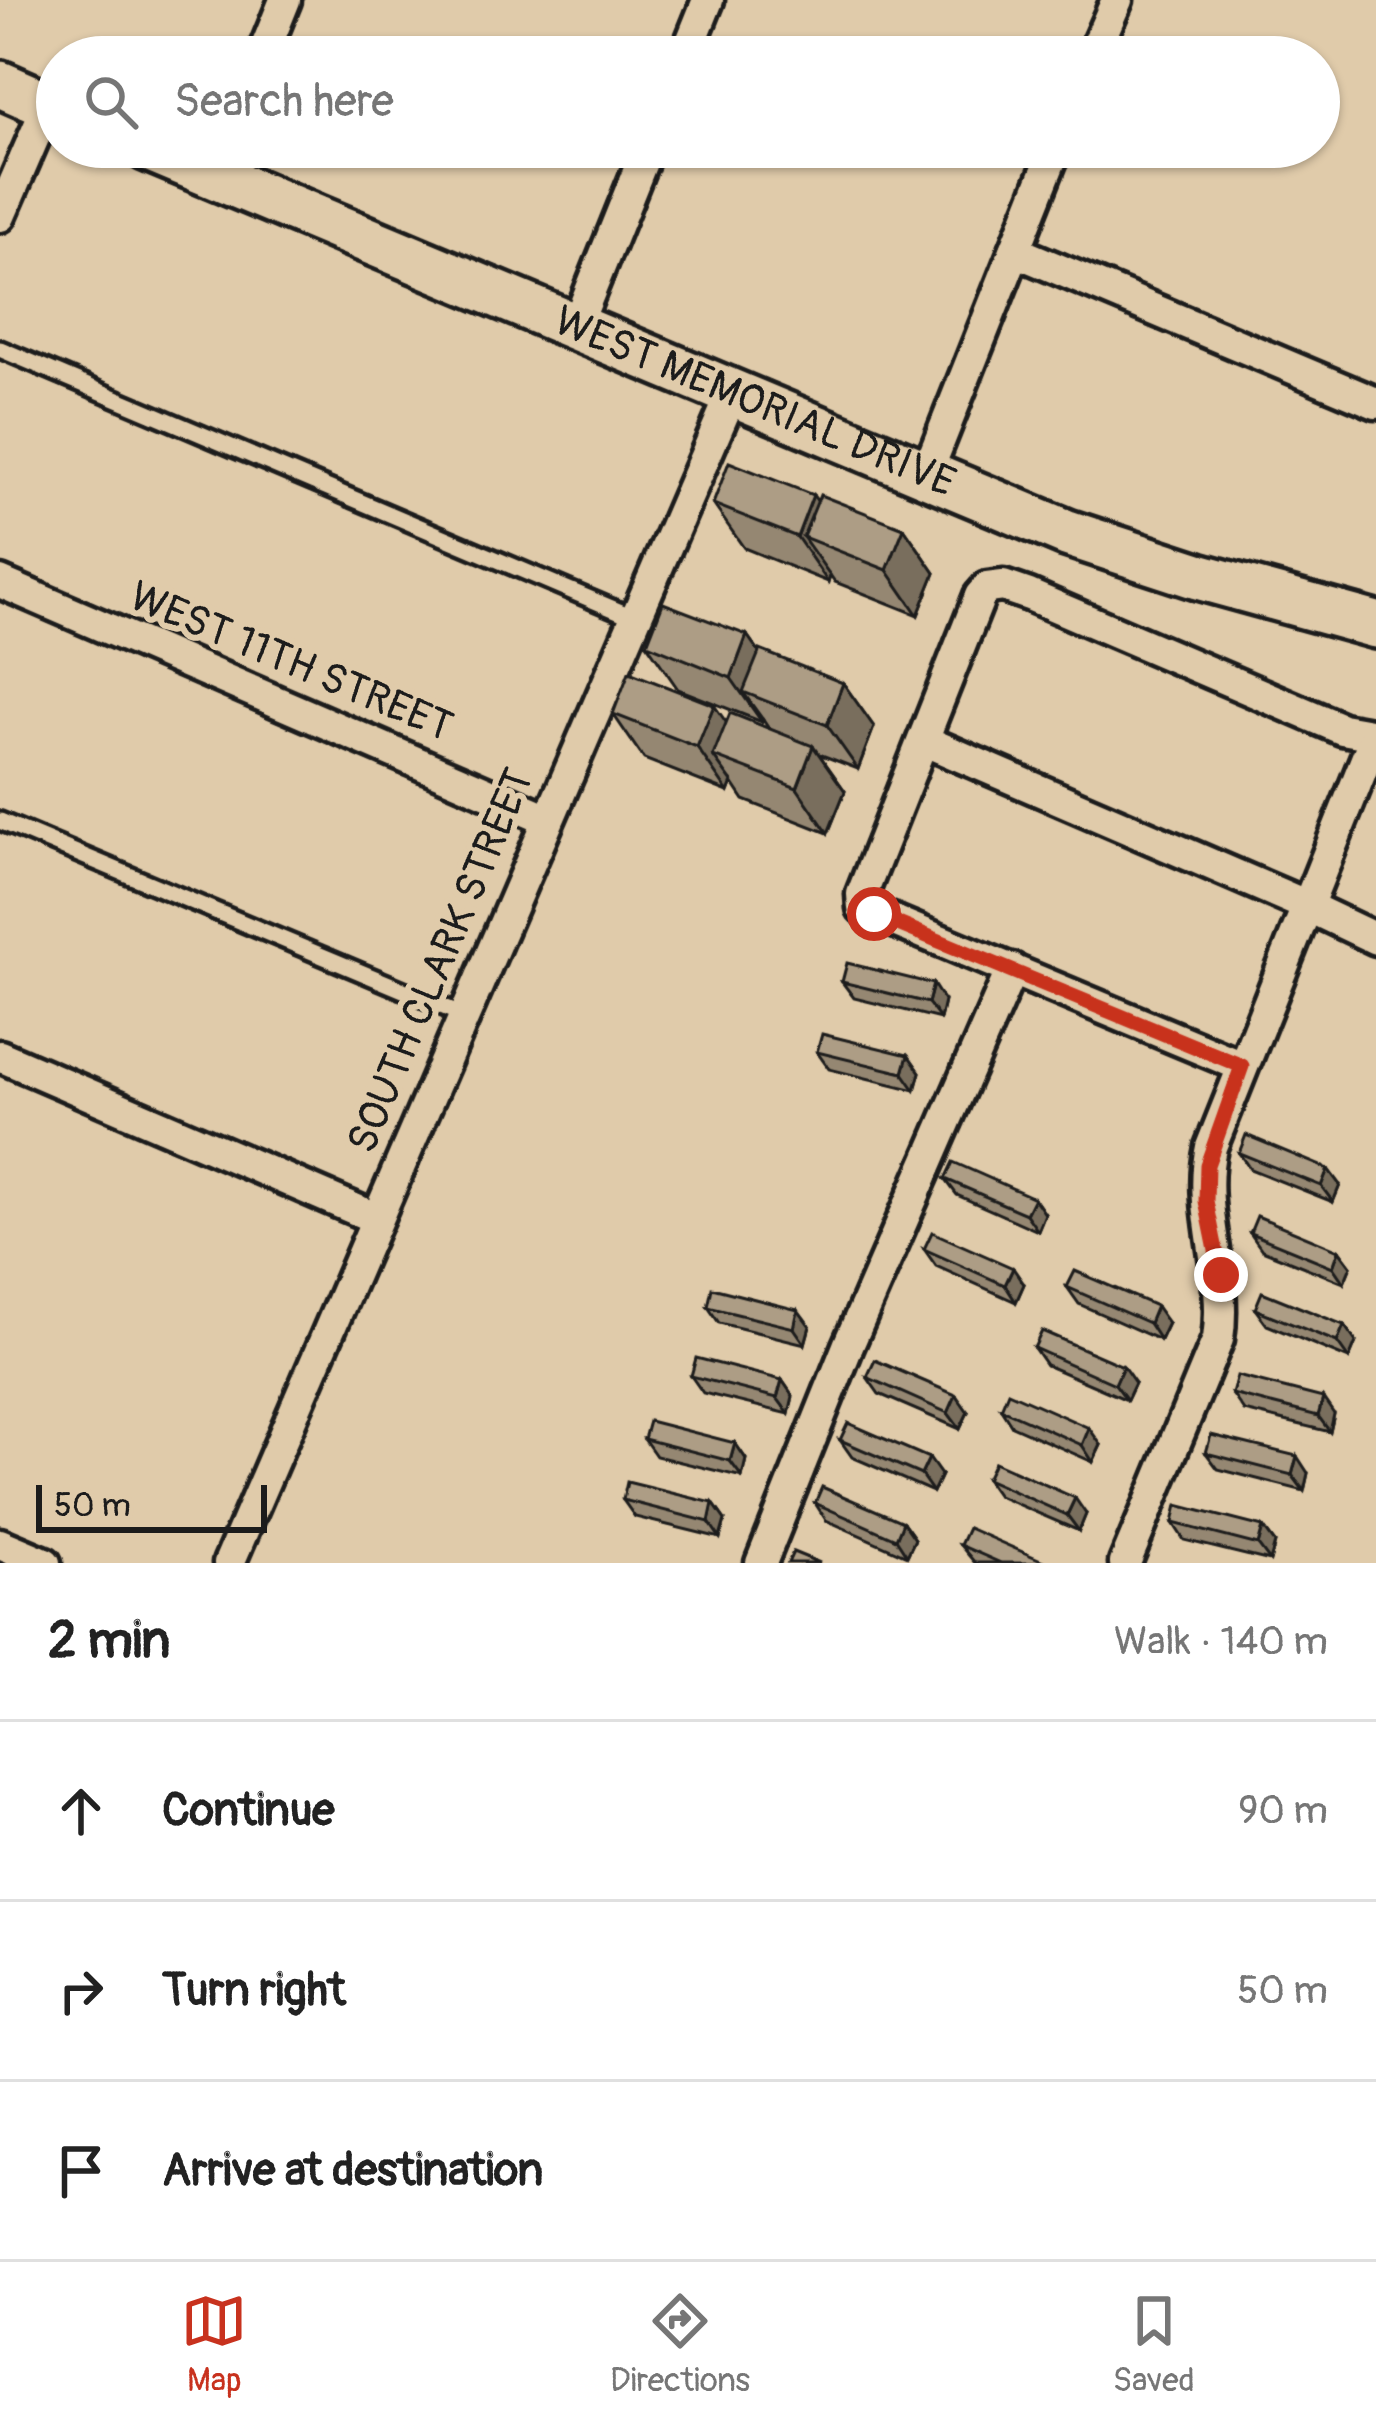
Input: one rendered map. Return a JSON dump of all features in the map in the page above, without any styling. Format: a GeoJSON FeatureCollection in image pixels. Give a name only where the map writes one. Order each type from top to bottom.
{"type":"FeatureCollection","features":[{"type":"Feature","properties":{"kind":"main road"},"geometry":{"type":"LineString","coordinates":[[0,84],[36,100]]}},
{"type":"Feature","properties":{"kind":"main road","name":"WEST MEMORIAL DRIVE"},"geometry":{"type":"LineString","coordinates":[[233,168],[575,328],[1067,533],[1198,576],[1376,625]]}},
{"type":"Feature","properties":{"kind":"street"},"geometry":{"type":"LineString","coordinates":[[270,36],[285,0]]}},
{"type":"Feature","properties":{"kind":"street"},"geometry":{"type":"LineString","coordinates":[[693,36],[707,0]]}},
{"type":"Feature","properties":{"kind":"street"},"geometry":{"type":"LineString","coordinates":[[1102,36],[1118,0]]}},
{"type":"Feature","properties":{"kind":"street"},"geometry":{"type":"LineString","coordinates":[[0,216],[36,142]]}},
{"type":"Feature","properties":{"kind":"street"},"geometry":{"type":"LineString","coordinates":[[575,328],[640,168]]}},
{"type":"Feature","properties":{"kind":"street"},"geometry":{"type":"LineString","coordinates":[[926,475],[1048,168]]}},
{"type":"Feature","properties":{"kind":"street"},"geometry":{"type":"LineString","coordinates":[[1015,251],[1376,403]]}},
{"type":"Feature","properties":{"kind":"street","name":"SOUTH CLARK STREET"},"geometry":{"type":"LineString","coordinates":[[229,1563],[732,394]]}},
{"type":"Feature","properties":{"kind":"street","name":"WEST 11TH STREET"},"geometry":{"type":"LineString","coordinates":[[0,582],[548,819]]}},
{"type":"Feature","properties":{"kind":"street"},"geometry":{"type":"LineString","coordinates":[[1125,1563],[1218,1340],[1221,1275],[1206,1201],[1207,1165],[1242,1066],[1376,735],[1342,729],[1003,586],[987,587],[862,894],[863,908],[1242,1066]]}},
{"type":"Feature","properties":{"kind":"street"},"geometry":{"type":"LineString","coordinates":[[925,740],[1376,939]]}},
{"type":"Feature","properties":{"kind":"street"},"geometry":{"type":"LineString","coordinates":[[761,1563],[848,1346],[1012,969]]}},
{"type":"Feature","properties":{"kind":"street"},"geometry":{"type":"LineString","coordinates":[[0,1056],[375,1218]]}},
{"type":"Feature","properties":{"kind":"street"},"geometry":{"type":"LineString","coordinates":[[0,1544],[45,1563]]}},
{"type":"Feature","properties":{"kind":"lane"},"geometry":{"type":"LineString","coordinates":[[0,349],[635,618]]}},
{"type":"Feature","properties":{"kind":"lane"},"geometry":{"type":"LineString","coordinates":[[0,821],[463,1015]]}},
{"type":"Feature","properties":{"kind":"building"},"geometry":{"type":"Polygon","coordinates":[[[729,462],[813,495],[797,537],[713,504],[729,462]]]}},
{"type":"Feature","properties":{"kind":"building"},"geometry":{"type":"Polygon","coordinates":[[[820,495],[904,528],[887,570],[803,537],[820,495]]]}},
{"type":"Feature","properties":{"kind":"building"},"geometry":{"type":"Polygon","coordinates":[[[663,603],[747,635],[731,678],[647,644],[663,603]]]}},
{"type":"Feature","properties":{"kind":"building"},"geometry":{"type":"Polygon","coordinates":[[[760,650],[843,683],[827,725],[743,692],[760,650]]]}},
{"type":"Feature","properties":{"kind":"building"},"geometry":{"type":"Polygon","coordinates":[[[629,672],[714,705],[697,747],[613,714],[629,672]]]}},
{"type":"Feature","properties":{"kind":"building"},"geometry":{"type":"Polygon","coordinates":[[[730,713],[813,746],[797,788],[713,756],[730,713]]]}},
{"type":"Feature","properties":{"kind":"building"},"geometry":{"type":"Polygon","coordinates":[[[847,963],[933,984],[928,1003],[842,982],[847,963]]]}},
{"type":"Feature","properties":{"kind":"building"},"geometry":{"type":"Polygon","coordinates":[[[822,1034],[908,1055],[903,1073],[817,1052],[822,1034]]]}},
{"type":"Feature","properties":{"kind":"building"},"geometry":{"type":"Polygon","coordinates":[[[1246,1135],[1328,1169],[1321,1186],[1239,1153],[1246,1135]]]}},
{"type":"Feature","properties":{"kind":"building"},"geometry":{"type":"Polygon","coordinates":[[[953,1162],[1034,1198],[1026,1214],[945,1179],[953,1162]]]}},
{"type":"Feature","properties":{"kind":"building"},"geometry":{"type":"Polygon","coordinates":[[[1257,1216],[1339,1250],[1333,1267],[1250,1233],[1257,1216]]]}},
{"type":"Feature","properties":{"kind":"building"},"geometry":{"type":"Polygon","coordinates":[[[932,1232],[1013,1268],[1005,1285],[924,1249],[932,1232]]]}},
{"type":"Feature","properties":{"kind":"building"},"geometry":{"type":"Polygon","coordinates":[[[1075,1271],[1156,1306],[1149,1323],[1067,1287],[1075,1271]]]}},
{"type":"Feature","properties":{"kind":"building"},"geometry":{"type":"Polygon","coordinates":[[[712,1288],[798,1310],[794,1328],[708,1307],[712,1288]]]}},
{"type":"Feature","properties":{"kind":"building"},"geometry":{"type":"Polygon","coordinates":[[[1262,1292],[1344,1325],[1337,1342],[1255,1309],[1262,1292]]]}},
{"type":"Feature","properties":{"kind":"building"},"geometry":{"type":"Polygon","coordinates":[[[1042,1331],[1123,1366],[1115,1384],[1034,1348],[1042,1331]]]}},
{"type":"Feature","properties":{"kind":"building"},"geometry":{"type":"Polygon","coordinates":[[[696,1358],[782,1380],[777,1398],[691,1376],[696,1358]]]}},
{"type":"Feature","properties":{"kind":"building"},"geometry":{"type":"Polygon","coordinates":[[[875,1360],[956,1395],[948,1413],[867,1377],[875,1360]]]}},
{"type":"Feature","properties":{"kind":"building"},"geometry":{"type":"Polygon","coordinates":[[[1237,1376],[1323,1398],[1318,1416],[1232,1394],[1237,1376]]]}},
{"type":"Feature","properties":{"kind":"building"},"geometry":{"type":"Polygon","coordinates":[[[1008,1392],[1089,1428],[1082,1445],[1001,1409],[1008,1392]]]}},
{"type":"Feature","properties":{"kind":"building"},"geometry":{"type":"Polygon","coordinates":[[[649,1421],[735,1443],[730,1461],[644,1439],[649,1421]]]}},
{"type":"Feature","properties":{"kind":"building"},"geometry":{"type":"Polygon","coordinates":[[[848,1423],[929,1458],[921,1475],[840,1440],[848,1423]]]}},
{"type":"Feature","properties":{"kind":"building"},"geometry":{"type":"Polygon","coordinates":[[[1211,1435],[1297,1456],[1292,1475],[1206,1453],[1211,1435]]]}},
{"type":"Feature","properties":{"kind":"building"},"geometry":{"type":"Polygon","coordinates":[[[994,1462],[1075,1498],[1067,1515],[986,1479],[994,1462]]]}},
{"type":"Feature","properties":{"kind":"building"},"geometry":{"type":"Polygon","coordinates":[[[627,1482],[713,1503],[709,1522],[623,1500],[627,1482]]]}},
{"type":"Feature","properties":{"kind":"building"},"geometry":{"type":"Polygon","coordinates":[[[822,1487],[903,1522],[896,1539],[815,1503],[822,1487]]]}},
{"type":"Feature","properties":{"kind":"building"},"geometry":{"type":"Polygon","coordinates":[[[1177,1505],[1263,1527],[1258,1545],[1173,1523],[1177,1505]]]}},
{"type":"Feature","properties":{"kind":"building"},"geometry":{"type":"Polygon","coordinates":[[[968,1528],[1048,1563],[1001,1563],[960,1545],[968,1528]]]}},
{"type":"Feature","properties":{"kind":"building"},"geometry":{"type":"Polygon","coordinates":[[[793,1552],[820,1563],[788,1563],[793,1552]]]}},
{"type":"Feature","properties":{"kind":"route"},"geometry":{"type":"LineString","coordinates":[[874,914],[1242,1066],[1207,1165],[1206,1201],[1221,1275]]}}]}
